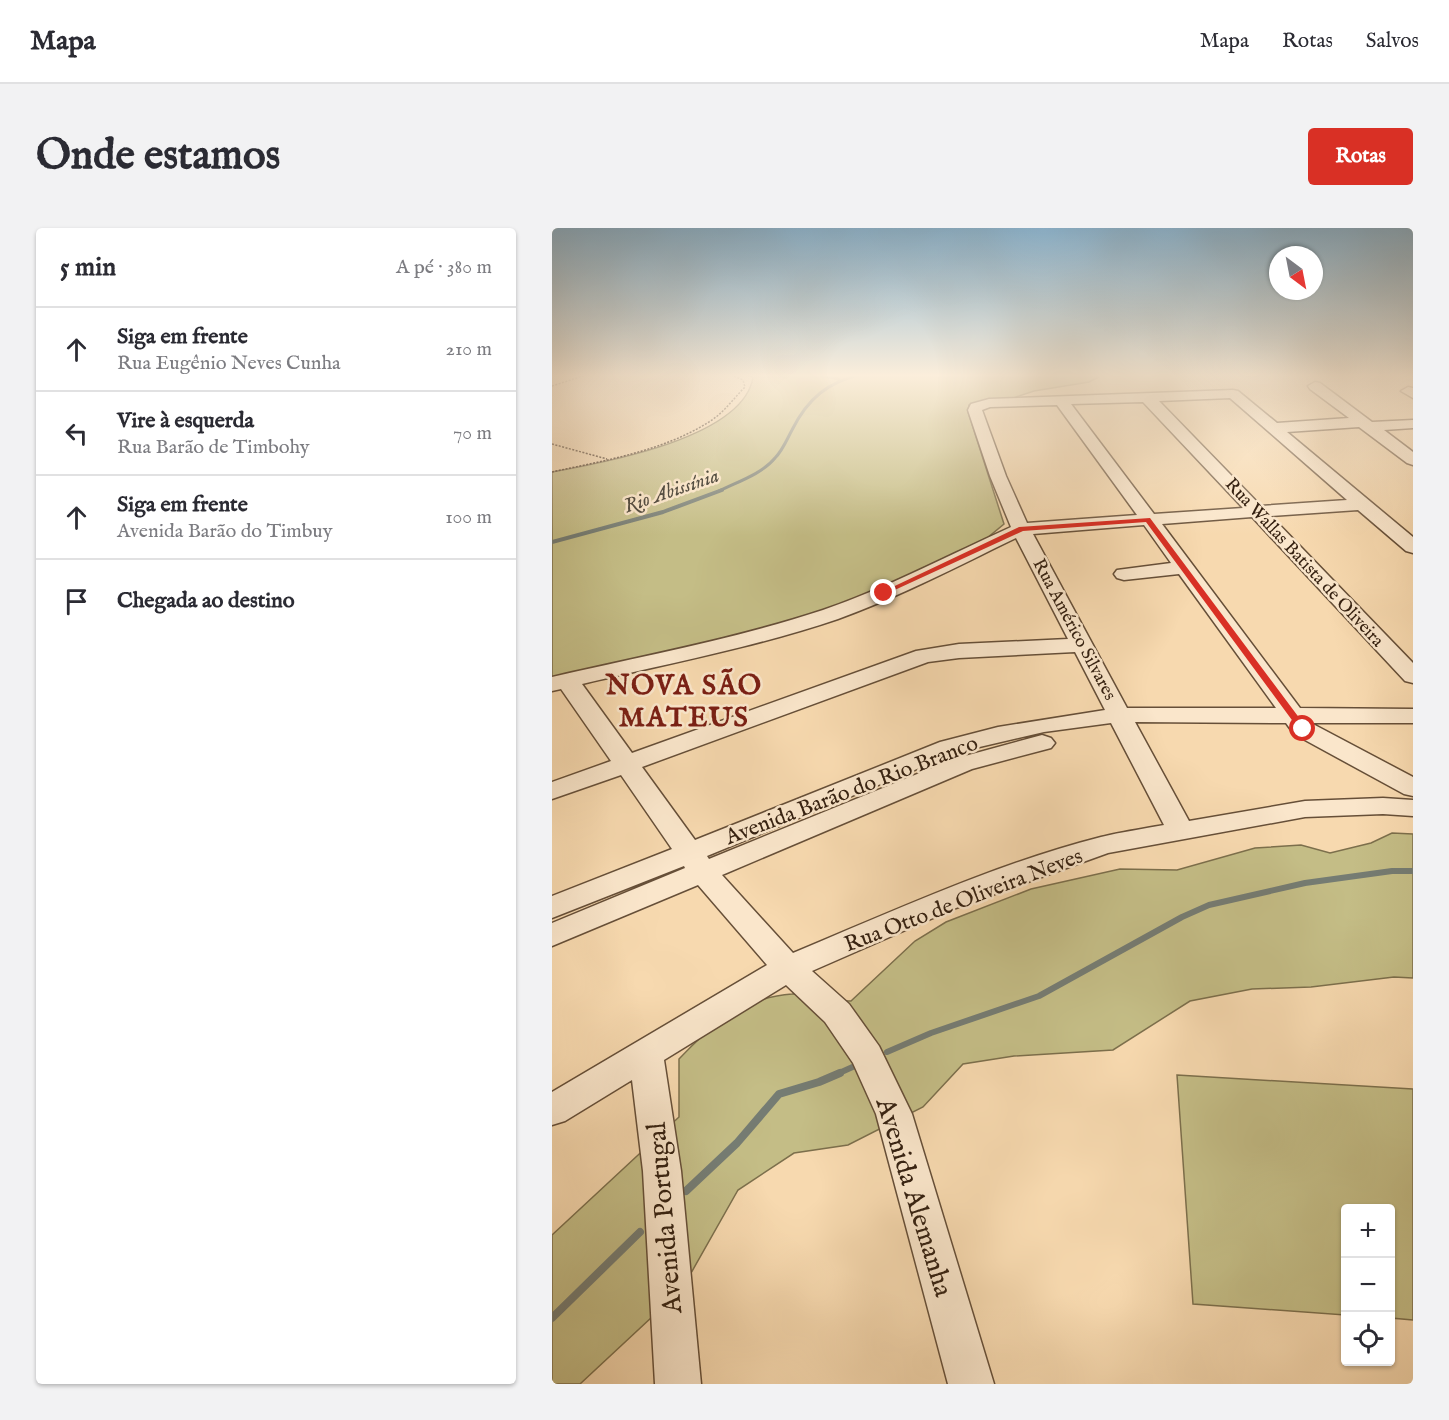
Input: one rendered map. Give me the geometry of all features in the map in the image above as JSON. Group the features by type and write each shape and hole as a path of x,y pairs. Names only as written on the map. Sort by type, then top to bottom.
{"street":[{"name":"Rua Américo Silvares","path":"981,428 998,476 1022,529 1180,830"},
{"path":"1081,428 1298,722 1413,788"},
{"name":"Rua Wallas Batista de Oliveira","path":"1177,428 1413,676"},
{"path":"1275,428 1413,547"},
{"path":"1370,428 1413,460"},
{"path":"560,682 764,634 831,614 884,593 1022,529 1364,504"},
{"path":"1124,574 1184,568"},
{"path":"552,791 924,656 959,651 1084,645"},
{"name":"Avenida Alemanha","path":"560,682 628,764 696,862 788,969 837,1013 867,1056 894,1114 971,1384"},
{"name":"Avenida Barão do Rio Branco","path":"552,935 696,862 956,755 1027,745 1123,723 1298,722 1413,716"},
{"name":"Rua Otto de Oliveira Neves","path":"556,1106 788,969 945,901 1036,867 1104,845 1305,809 1383,806 1413,808"},
{"name":"Avenida Barão do Rio Branco","path":"552,908 696,862"},
{"name":"Avenida Portugal","path":"646,1053 662,1171 678,1384"}],"path":[{"path":"552,472 609,459 663,442 694,428"},
{"path":"552,444 609,459"}],"shaded area":[{"path":"704,428 973,428 1004,524 987,538 892,583 799,621 552,679 552,472 635,454"},
{"path":"1392,833 1413,834 1413,978 1394,977 1311,987 1252,989 1190,1001 1113,1050 1014,1056 963,1064 923,1107 848,1145 794,1153 738,1190 682,1289 580,1384 552,1384 552,1235 679,1117 679,1059 703,1035 729,1015 758,1001 792,994 818,1000 851,1001 915,941 946,922 1031,889 1120,869 1177,870 1255,848 1301,845 1330,853 1371,843"},
{"path":"1177,1075 1413,1089 1413,1320 1395,1318 1395,1204 1341,1204 1341,1315 1193,1304"}],"waterway":[{"name":"Rio Abissínia","path":"719,491 770,464 780,452 793,428"},
{"name":"Rio Abissínia","path":"552,542 663,512 722,490"},
{"path":"887,1052 931,1033 1039,996 1182,917 1209,905 1305,883 1392,871 1413,871"},
{"path":"837,1074 857,1065"},
{"path":"686,1191 737,1143 779,1094 840,1073"},
{"path":"552,1318 640,1232"}],"district":[{"name":"NOVA SÃO MATEUS","path":"684,700"}],"route":[{"path":"884,593 1022,529 1148,519 1303,729"}]}
